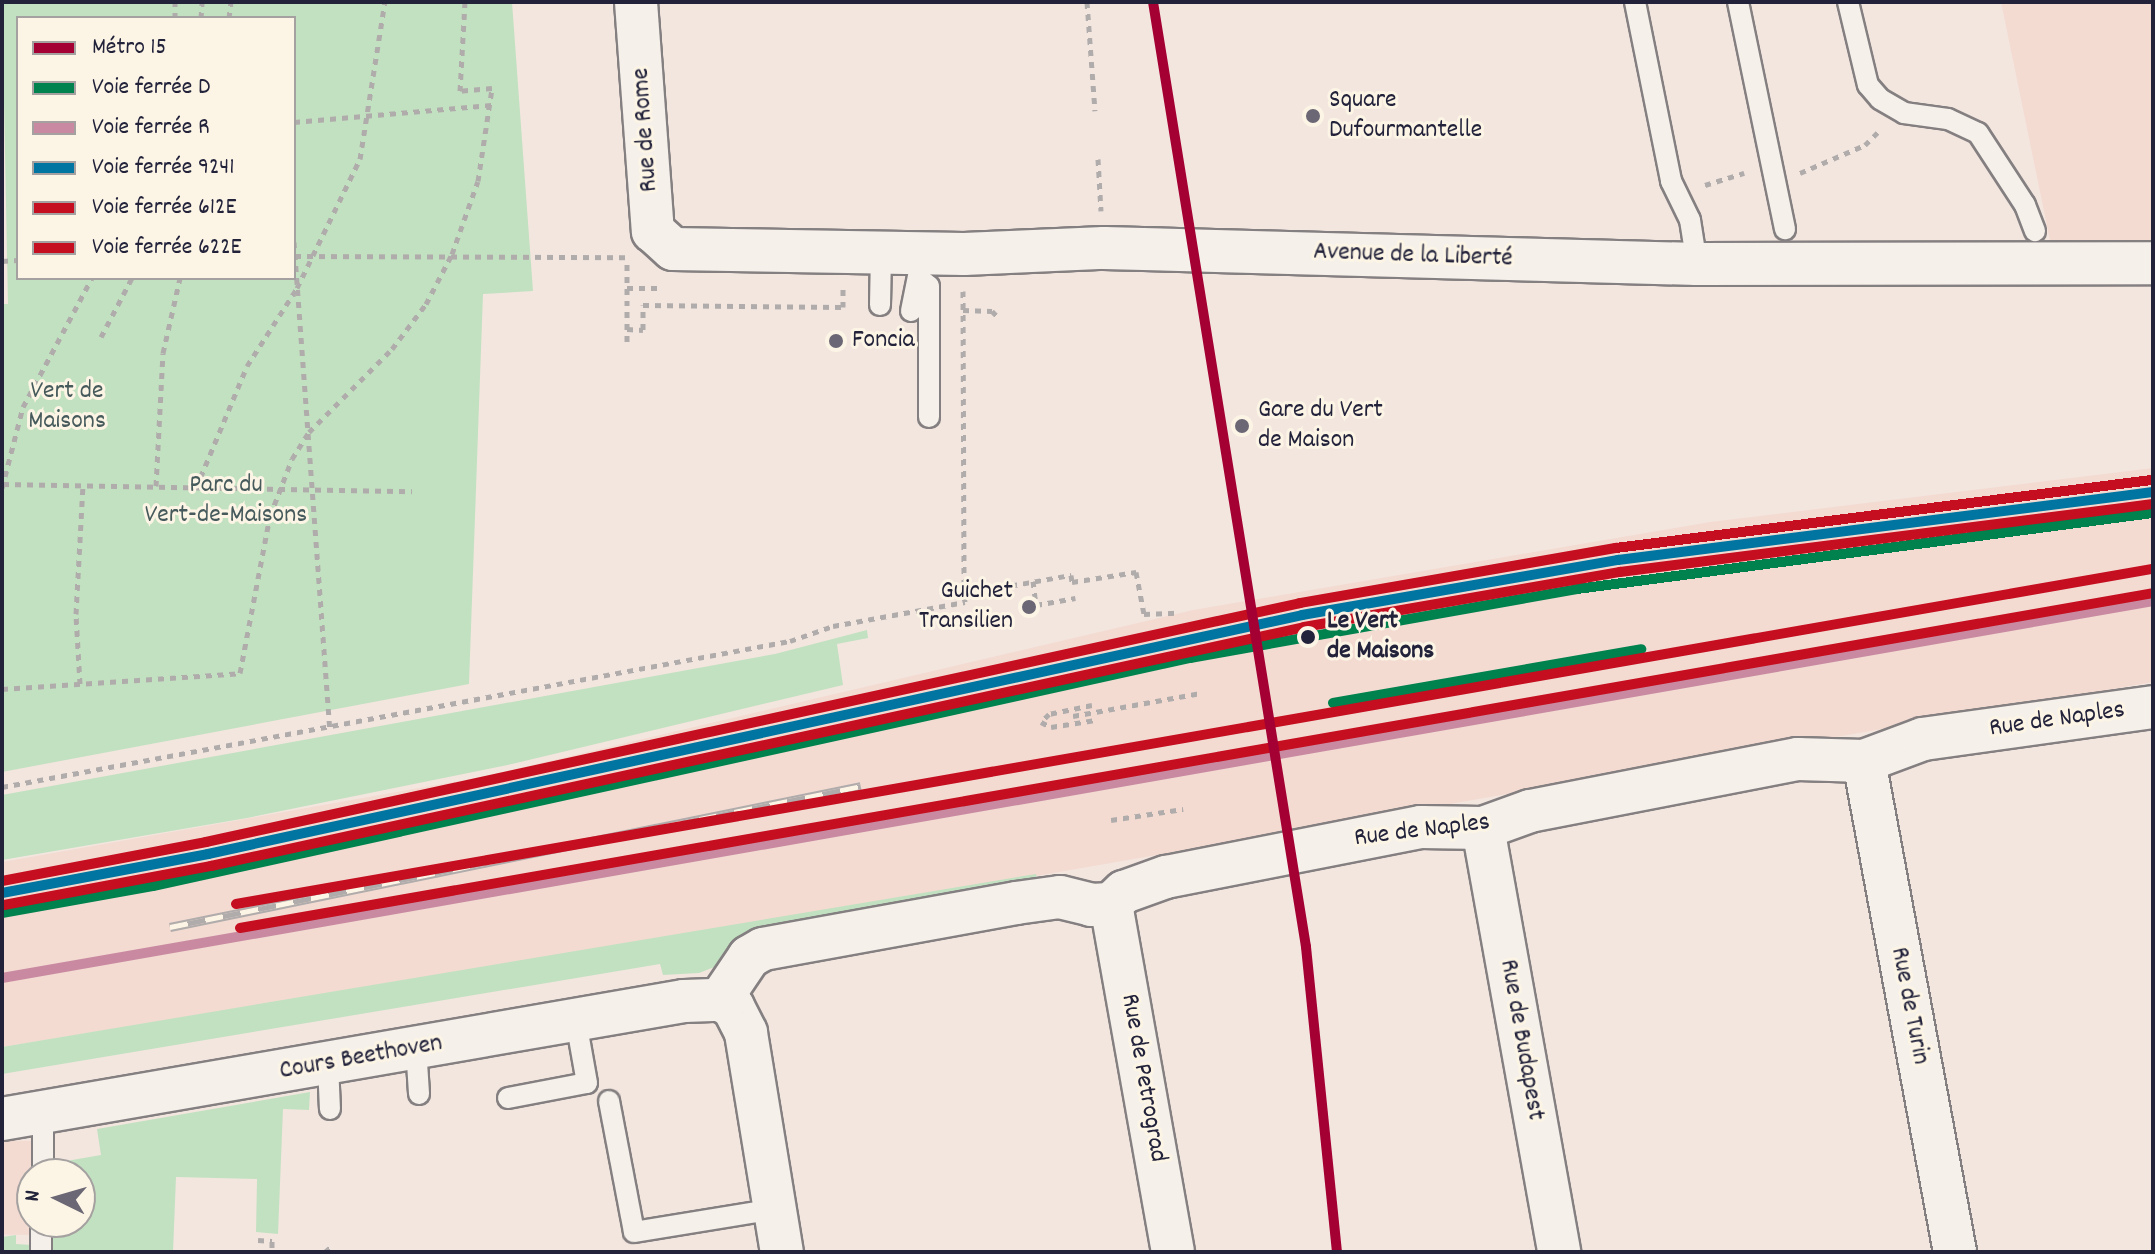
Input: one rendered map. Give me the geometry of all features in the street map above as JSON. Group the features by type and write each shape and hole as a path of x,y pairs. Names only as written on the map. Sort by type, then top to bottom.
{"street":[{"name":"Rue de Rome","path":"636,2 653,231 673,268"},
{"name":"Avenue de la Liberté","path":"673,268 907,262 964,254 1104,248 1697,264 2153,263"},
{"name":"Rue de Naples","path":"1111,904 1124,892 1199,869 1421,827 1483,828 1530,811 1798,759 1864,761 1923,739 2153,707"},
{"name":"Rue de Turin","path":"1864,761 1955,1252"},
{"name":"Rue de Budapest","path":"1483,828 1559,1252"},
{"path":"782,1252 746,1033 733,1007 720,1000 749,957 763,949 1030,901 1060,897 1091,905 1111,904"},
{"name":"Rue de Petrograd","path":"1111,904 1173,1252"},
{"name":"Cours Beethoven","path":"2,1119 416,1047 720,1000"}],"lane":[{"path":"1635,2 1678,196 1693,233 1697,264"},
{"path":"1738,2 1785,229"},
{"path":"1848,2 1868,85 1891,106 1963,123 1978,133 2025,205 2035,231"},
{"path":"880,305 907,262"},
{"path":"907,262 912,289 911,311"},
{"path":"907,262 929,286 929,417"},
{"path":"508,1098 587,1083 576,1021"},
{"path":"416,1047 419,1094"},
{"path":"328,1064 330,1109"},
{"path":"609,1101 634,1232 775,1209"},
{"path":"43,1112 43,1158"}],"path":[{"path":"196,488 247,366 297,288 344,200 369,117 385,2"},
{"path":"2,689 240,673 270,516 280,490 309,432 392,349 426,304 452,254 478,181 492,88 460,91 465,2"},
{"path":"1087,2 1095,111"},
{"path":"296,122 491,105"},
{"path":"1678,196 1721,177 1773,174 1865,145 1880,130 1891,106"},
{"path":"1098,159 1104,248"},
{"path":"296,256 452,254 627,257 673,268"},
{"path":"2,787 330,729 790,641 833,626 965,602 964,254"},
{"path":"627,257 627,342"},
{"path":"627,288 673,268"},
{"path":"296,277 330,729"},
{"path":"91,280 23,407 2,486 412,491"},
{"path":"101,337 131,280"},
{"path":"156,486 163,353 180,280"},
{"path":"627,329 643,330 643,305 843,307 843,289 828,289"},
{"path":"963,310 992,311 998,317"},
{"path":"80,684 76,614 83,486"},
{"path":"964,594 1033,581 1136,572 1144,614 1177,613"},
{"path":"1033,581 1036,605 1075,598"},
{"path":"1073,716 1201,693"},
{"path":"1092,705 1049,714 1041,722 1051,727 1095,720"},
{"path":"1111,820 1183,809"},
{"path":"258,1240 272,1241 272,1252"},
{"path":"325,1252 333,1245 332,1252"}],"shaded area":[{"path":"2001,2 2153,2 2153,274 2052,250"},
{"path":"2153,468 2153,682 742,927 2,1047 2,862 481,777 1193,610 1710,522"},
{"path":"2,1140 34,1141 34,1158 16,1158 16,1235 2,1234"}],"green space":[{"name":"Parc du Vert-de-Maisons","path":"2,2 512,2 533,291 483,294 469,684 2,772 2,304 8,304"},
{"path":"867,630 868,638 837,644 843,685 512,764 247,818 2,860 2,795 775,654"},
{"path":"1036,874 1038,883 736,945 717,966 699,973 663,975 660,964 2,1074 2,1047"},
{"path":"310,1092 309,1110 283,1109 278,1234 256,1232 257,1179 176,1177 173,1252 47,1252 47,1238 96,1238 96,1158 84,1158 101,1155 97,1129"},
{"path":"16,1235 16,1244 32,1245 32,1252 2,1252 2,1237"}],"railway":[{"path":"170,927 861,786"}],"metro line":[{"name":"15","path":"1153,2 1306,947 1337,1252"}],"rail line":[{"name":"622E","path":"2,881 206,842 1300,603 1616,548 2151,480"},
{"name":"9241","path":"2,893 208,854 1302,615 1618,560 2153,492"},
{"name":"612E","path":"4,905 211,866 1304,627 1620,572 2153,504"},
{"name":"D","path":"2,913 153,886 1190,658 1577,589 2153,513"},
{"name":"622E","path":"236,904 2151,569"},
{"name":"612E","path":"240,928 2153,593"},
{"name":"R","path":"2,978 2153,601"},
{"name":"D","path":"1333,703 1641,649"}],"place":[{"name":"Square Dufourmantelle","path":"1313,116"},
{"name":"Foncia","path":"836,341"},
{"name":"Gare du Vert de Maison","path":"1242,426"},
{"name":"Guichet Transilien","path":"1029,607"},
{"name":"Le Vert de Maisons","path":"1308,637"}],"park label":[{"name":"Vert de Maisons","path":"67,407"}]}
